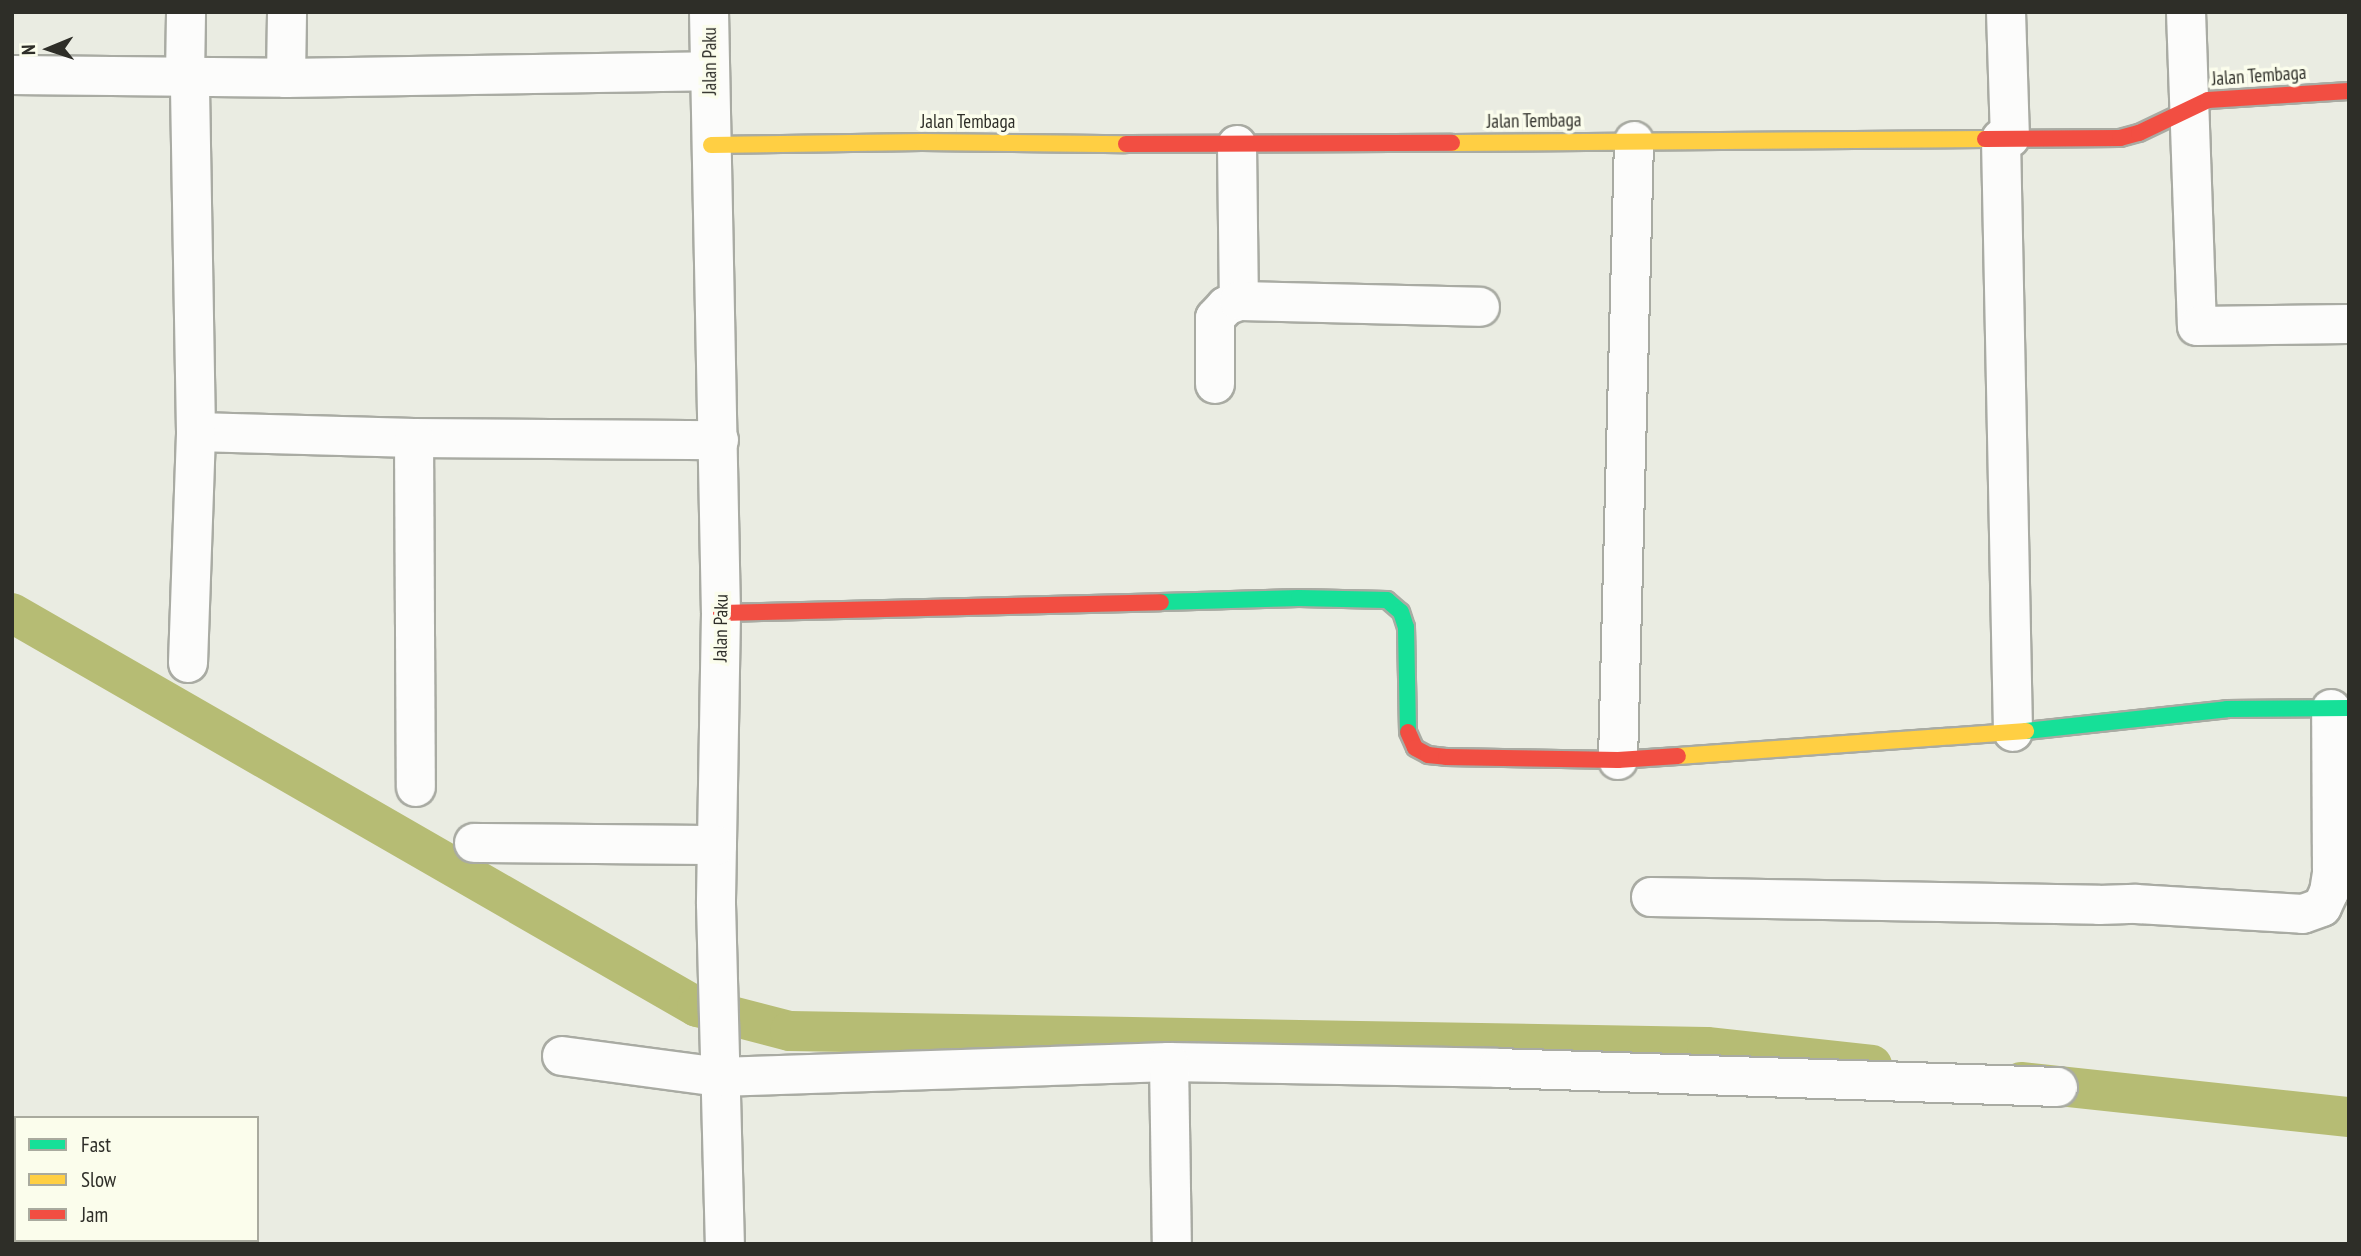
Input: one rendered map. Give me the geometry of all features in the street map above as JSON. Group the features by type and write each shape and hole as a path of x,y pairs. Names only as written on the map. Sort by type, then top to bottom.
{"street":[{"path":"186,12 196,432 188,663"},
{"path":"286,78 287,12"},
{"name":"Jalan Paku","path":"709,12 721,613 716,904 725,1244"},
{"path":"2006,12 2013,732"},
{"path":"2186,12 2197,326 2349,324"},
{"path":"12,75 286,78 709,72"},
{"name":"Jalan Tembaga","path":"711,145 922,142 1237,145 2120,138 2140,133 2208,100 2349,91"},
{"path":"1618,761 1634,141"},
{"path":"1237,145 1239,301"},
{"path":"1216,384 1215,318 1226,306 1239,301 1480,307"},
{"path":"196,432 414,438 719,440"},
{"path":"414,438 416,787"},
{"path":"721,613 1299,598 1387,600 1401,612 1406,627 1408,733 1415,748 1428,755 1446,757 1618,761 2013,732 2227,709 2340,709 2332,874 2322,907 2303,914 2136,904 1651,897"},
{"path":"474,844 717,845"},
{"path":"562,1056 719,1064 1169,1062 1511,1069 2058,1087"},
{"path":"1169,1062 1172,1244"}],"waterway":[{"path":"12,613 697,1007 790,1031 1707,1047 1872,1065"},
{"path":"2021,1082 2349,1117"}],"traffic: fast":[{"path":"1161,602 1299,598 1387,600 1401,612 1406,627 1408,732"},
{"path":"2026,731 2227,709 2349,708"}],"traffic: slow":[{"path":"1452,143 1985,139"},
{"path":"711,145 922,142 1126,144"},
{"path":"1678,756 2026,731"}],"traffic: jam":[{"path":"1985,139 2120,138 2139,133 2208,100 2349,91"},
{"path":"1126,144 1452,143"},
{"path":"721,613 1161,602"},
{"path":"1408,732 1415,748 1428,755 1446,757 1618,760 1678,756"}]}
